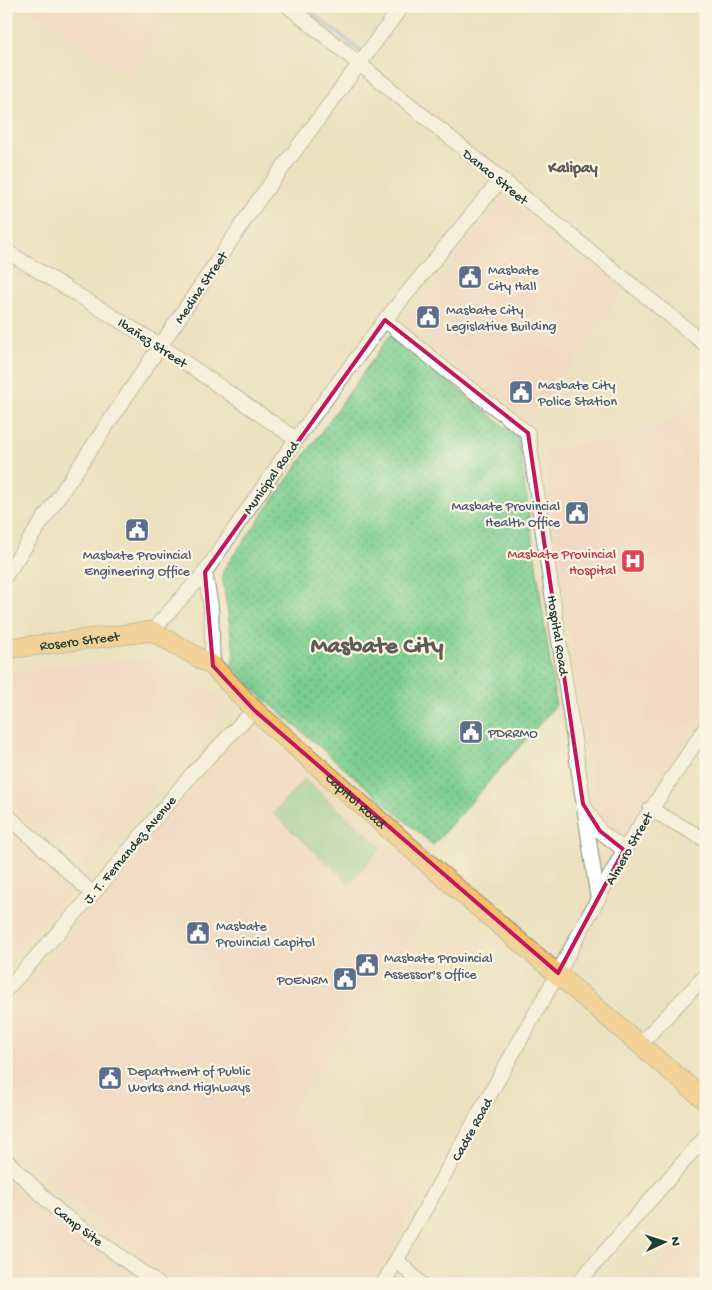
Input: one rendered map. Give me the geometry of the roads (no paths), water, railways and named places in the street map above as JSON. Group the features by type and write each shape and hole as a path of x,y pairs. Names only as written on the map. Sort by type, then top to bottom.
{"main road":[{"name":"Rosero Street","path":"6,649 152,631"},
{"name":"Capitol Road","path":"152,631 213,666 254,710 440,874 706,1101"}],"street":[{"name":"Danao Street","path":"288,6 359,66 706,345"},
{"name":"Medina Street","path":"6,575 257,202 402,6"},
{"name":"Municipal Road","path":"152,631 205,572 296,440 385,320 501,179"},
{"name":"Ibañez Street","path":"6,251 161,346 296,440"},
{"name":"Hospital Road","path":"385,320 452,375 528,433 598,900"},
{"path":"205,572 211,607 213,666"},
{"name":"J. T. Fernandez Avenue","path":"6,990 93,894 192,774 254,710"},
{"name":"Almero Street","path":"558,974 624,850 706,727"},
{"path":"583,804 600,831 624,850"},
{"path":"650,809 706,840"},
{"path":"6,814 93,894"},
{"name":"Cadre Road","path":"383,1284 558,974"},
{"path":"640,1044 706,975"},
{"path":"576,1284 706,1136"},
{"name":"Camp Site","path":"6,1160 58,1211 158,1284"},
{"path":"397,1260 421,1284"}],"waterway":[{"path":"303,6 362,52"}],"place":[{"name":"Masbate City Hall","path":"470,277"},
{"name":"Masbate City Legislative Building","path":"428,317"},
{"name":"Masbate City Police Station","path":"521,392"},
{"name":"Masbate Provincial Health Office","path":"577,513"},
{"name":"Masbate Provincial Engineering Office","path":"137,530"},
{"name":"Masbate Provincial Hospital","path":"633,561"},
{"name":"PDRRMO","path":"471,732"},
{"name":"Masbate Provincial Capitol","path":"198,933"},
{"name":"Masbate Provincial Assessor's Office","path":"367,965"},
{"name":"POENRM","path":"345,979"},
{"name":"Department of Public Works and Highways","path":"110,1078"}],"district":[{"name":"Kalipay","path":"573,166"},
{"name":"Masbate City","path":"377,644"}]}
